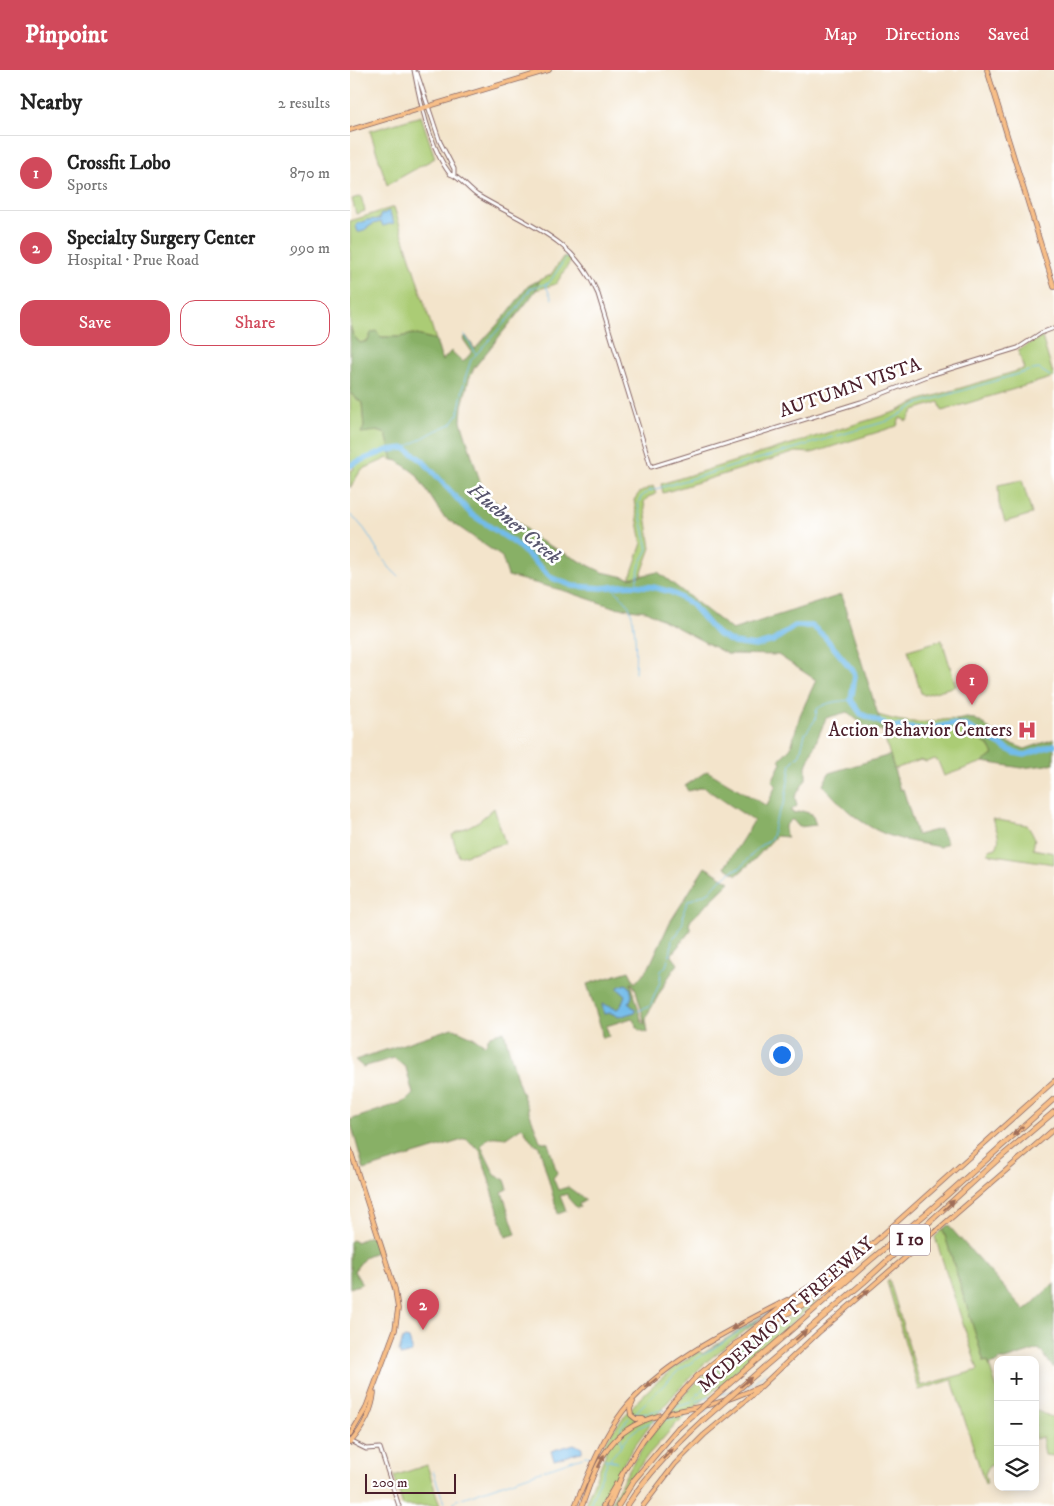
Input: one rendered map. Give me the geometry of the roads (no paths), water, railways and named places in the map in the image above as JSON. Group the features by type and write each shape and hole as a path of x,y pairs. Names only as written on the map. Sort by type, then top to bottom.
{"highway":[{"name":"MCDERMOTT FREEWAY","path":"618,1506 634,1480 678,1428 929,1211 1054,1099"},
{"name":"MCDERMOTT FREEWAY","path":"627,1506 664,1457 702,1421 864,1282 995,1162 1054,1112"},
{"path":"734,1344 814,1298 867,1263"},
{"path":"609,1506 622,1475"}],"main road":[{"path":"350,130 549,70"},
{"path":"987,70 1054,286"},
{"path":"575,1506 600,1447 624,1410 655,1380 687,1356 847,1264 869,1247 1054,1081"},
{"path":"643,1506 675,1464 691,1448 818,1333 1054,1128"},
{"path":"350,1149 398,1302 397,1323 374,1388 362,1418 350,1435"},
{"path":"603,1506 643,1440 673,1402 697,1376 796,1295"},
{"path":"635,1398 630,1410 631,1415 636,1419 644,1419 714,1404 743,1395 762,1385"},
{"path":"350,1442 361,1430 372,1408 374,1388"},
{"path":"582,1506 600,1461 607,1450 617,1437 644,1419"}],"street":[{"path":"415,70 440,142 454,169 454,175 450,174 437,153 418,93 415,70"},
{"name":"AUTUMN VISTA","path":"454,175 464,186 478,196 557,240 584,267 598,294 651,467 861,402 930,375 1018,348 1041,333 1054,328"},
{"path":"350,1442 366,1449 380,1448 399,1506"}],"water":[{"path":"389,211 394,223 383,226 381,222 373,224 358,232 357,224 367,220 380,219 380,215"},
{"path":"626,984 630,987 632,996 629,1004 635,1009 635,1012 619,1017 611,1013 604,1014 602,1004 617,1009 621,1006 625,995 618,987"},
{"path":"405,1338 409,1339 412,1349 410,1353 401,1356 399,1352"},
{"path":"574,1444 582,1448 582,1452 554,1460 551,1451"}],"waterway":[{"path":"405,448 451,424 458,414 465,378 471,360 516,310 531,288 549,283 567,256"},
{"path":"545,284 552,299"},
{"path":"465,335 476,354"},
{"path":"636,585 640,564 648,549 638,504 641,497 649,491 891,420 917,404 1028,371 1039,369 1050,376"},
{"name":"Huebner Creek","path":"350,466 388,450 405,448 423,461 471,514 516,544 552,578 573,586 602,588 630,585 653,587 671,592 691,604 716,633 734,643 755,646 773,641 795,626 812,626 824,636 854,672 851,700 861,714 889,726 921,729"},
{"path":"350,515 358,521 384,561 398,576"},
{"path":"612,587 626,601 630,608 635,636 635,673"},
{"path":"638,1011 650,1006 660,982 661,971 666,966 672,939 678,933 683,922 684,910 688,901 709,892 719,881 740,868 761,845 772,837 775,821 785,801 791,763 800,754 805,734 815,720 817,709 829,703 851,700"},
{"name":"Huebner Creek","path":"927,729 951,724 966,726 1015,753 1025,755 1054,745"},
{"path":"635,1413 678,1371 768,1313"},
{"path":"693,1400 733,1356 769,1329"},
{"path":"742,1388 749,1386 766,1372"},
{"path":"720,1394 733,1391"},
{"path":"670,1409 711,1397"},
{"path":"633,1414 666,1410"},
{"path":"699,1412 708,1410"},
{"path":"660,1421 691,1414"},
{"path":"621,1430 621,1427 629,1418"},
{"path":"609,1460 634,1431 639,1427 656,1421"},
{"path":"621,1437 621,1444"},
{"path":"453,1506 456,1500 585,1456 592,1457"},
{"path":"605,1459 617,1462"},
{"path":"589,1506 607,1463 605,1459"},
{"path":"433,1471 445,1506"}],"place":[{"name":"Crossfit Lobo","path":"972,705"},
{"name":"Action Behavior Centers","path":"1027,730"},
{"name":"Specialty Surgery Center","path":"423,1330"}]}
